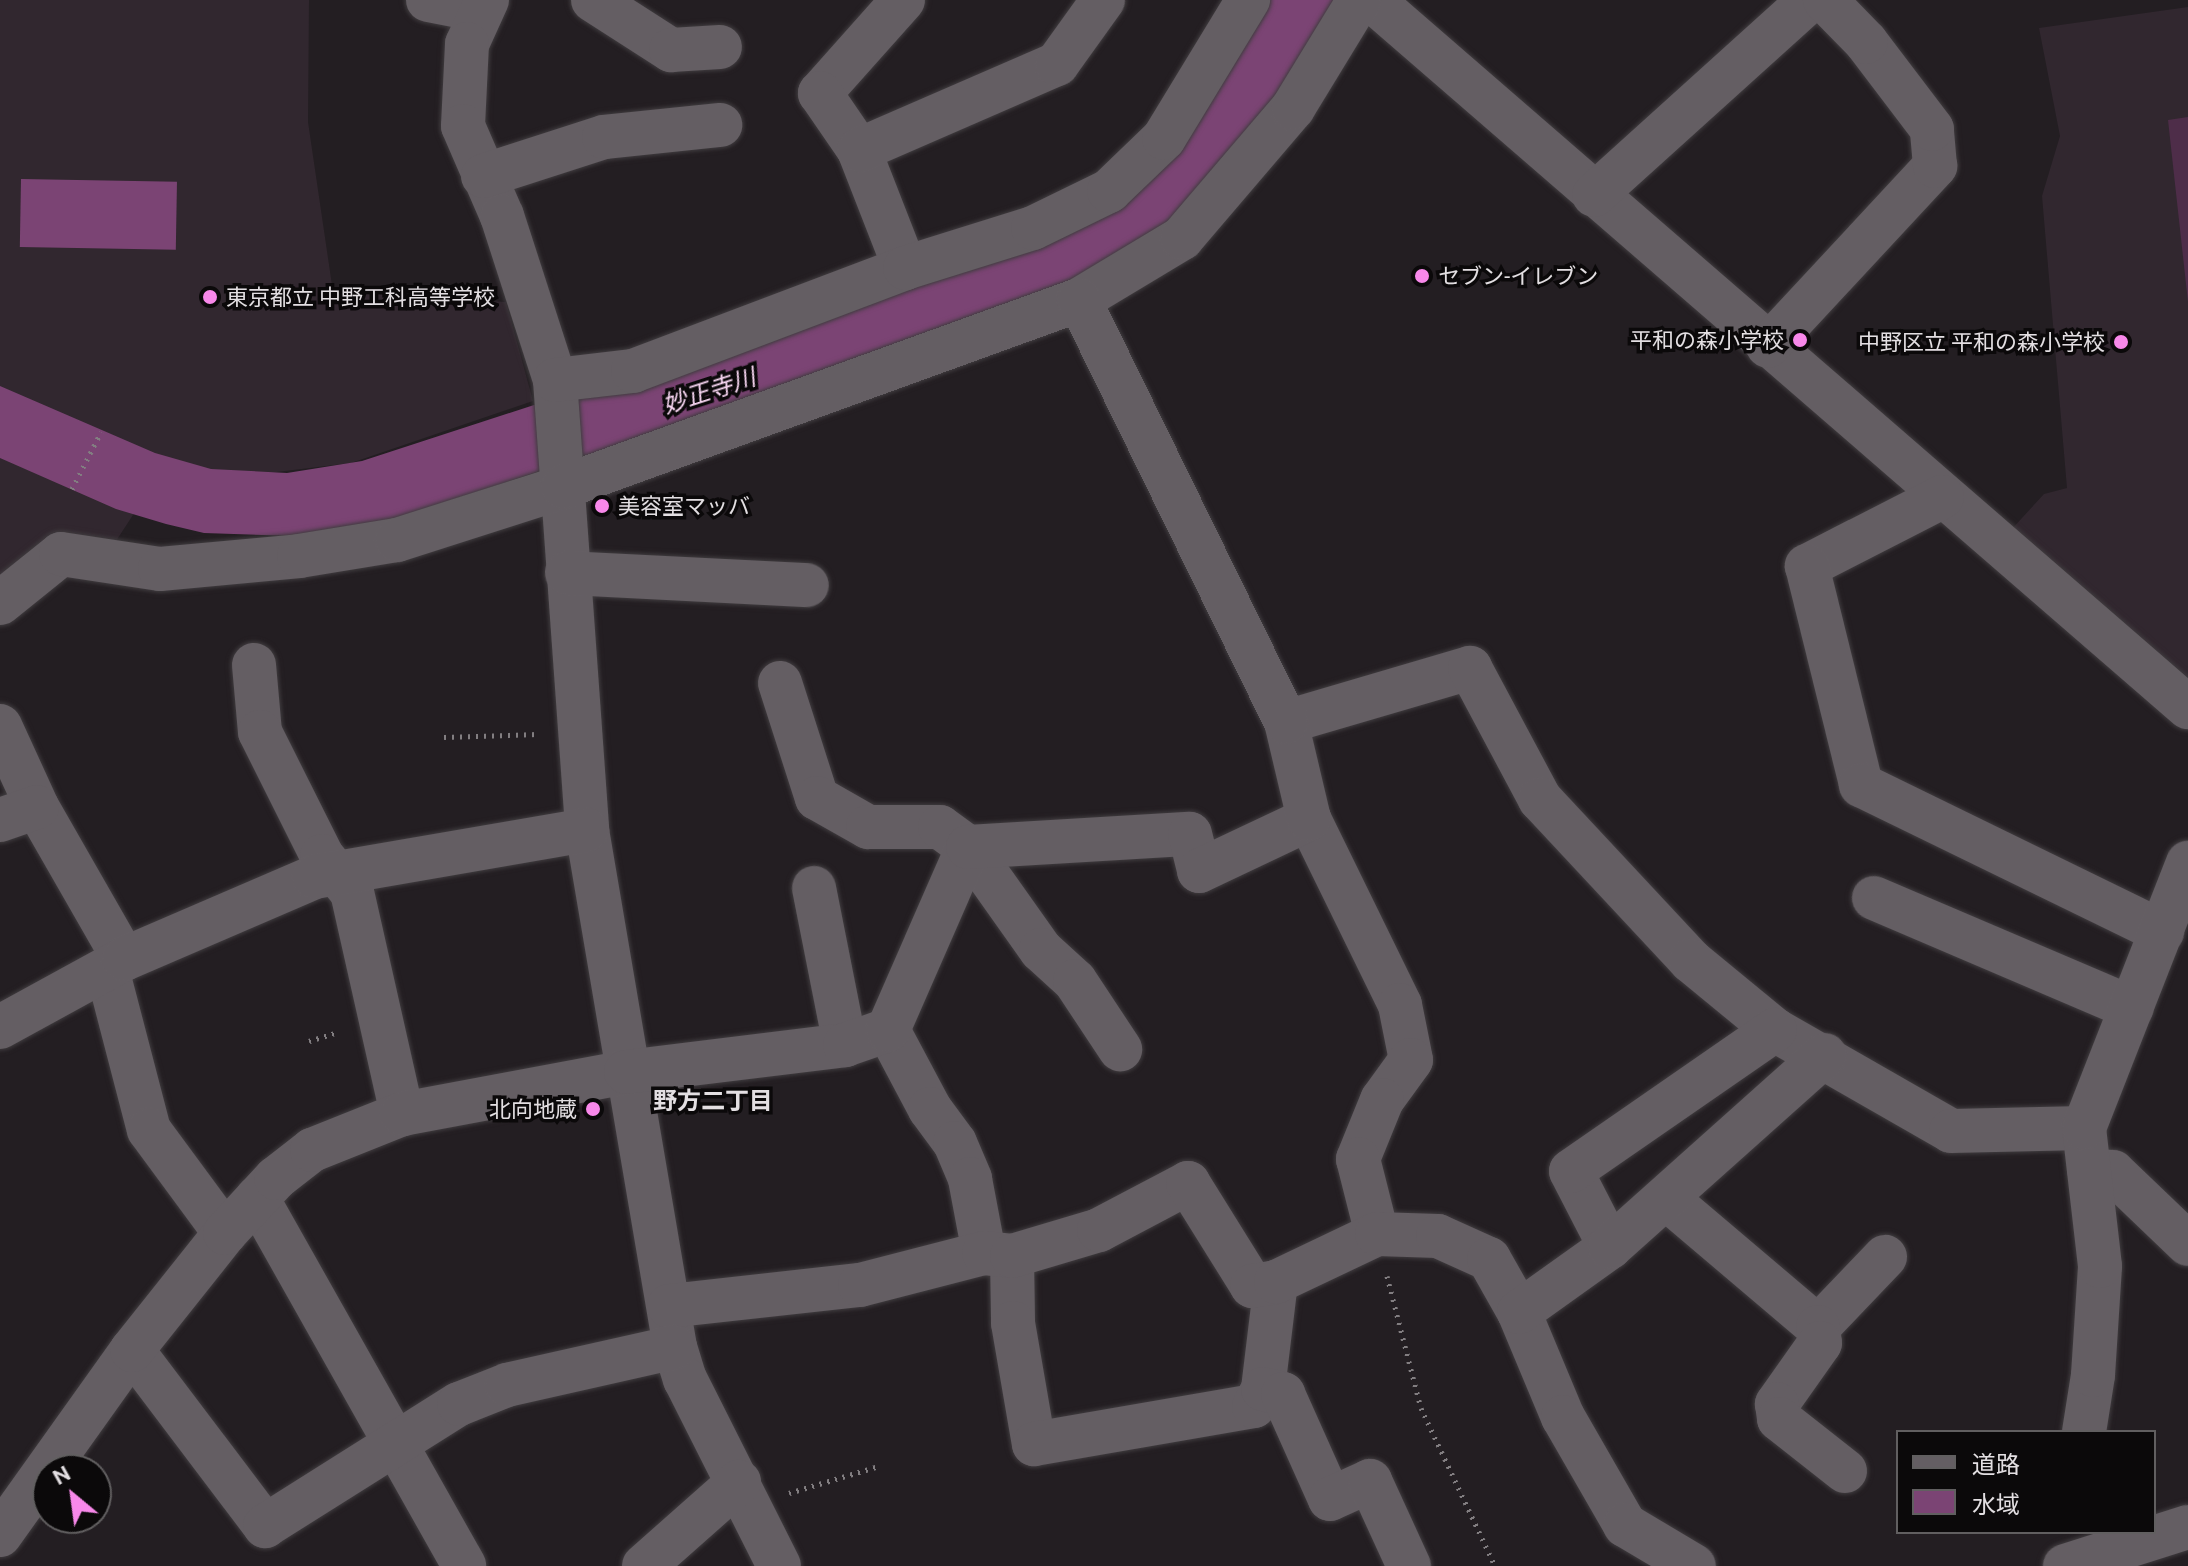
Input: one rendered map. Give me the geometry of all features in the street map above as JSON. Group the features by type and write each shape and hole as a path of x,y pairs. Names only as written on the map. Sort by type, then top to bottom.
{"street":[{"path":"428,0 484,5 467,44 461,88 463,126 502,216 555,391 587,830 626,1072 672,1326 685,1379 779,1566"},
{"path":"593,0 671,50 720,47"},
{"path":"903,0 820,93 859,150 905,268"},
{"path":"859,150 1057,64 1103,0"},
{"path":"555,391 633,371 905,268 1033,228 1109,191 1164,138 1248,0"},
{"path":"0,603 61,554 160,569 299,556 397,540 561,477 1079,300 1182,238 1293,108 1359,0"},
{"path":"1372,0 2188,707"},
{"path":"1594,195 1810,0"},
{"path":"1768,346 1935,166 1932,129 1866,42 1825,0"},
{"path":"483,176 604,137 720,125"},
{"path":"1079,300 1286,722 1309,819 1400,1005 1411,1060 1382,1100 1358,1159 1377,1234"},
{"path":"1942,497 1807,566 1861,785 2169,949"},
{"path":"567,573 807,585"},
{"path":"254,665 260,732 322,856 339,871 352,892 402,1114"},
{"path":"1286,722 1470,668 1540,799 1691,961 1775,1030 1825,1055 1951,1131 2087,1149 2188,1244"},
{"path":"780,683 817,798 868,827 940,827 968,847 1041,950 1075,981 1120,1049"},
{"path":"0,726 18,814 116,964 149,1130 225,1233"},
{"path":"968,847 1190,834 1199,871 1309,819"},
{"path":"0,1027 116,964 314,877 587,830"},
{"path":"0,1535 132,1350 225,1233 257,1198 312,1150 402,1114 626,1072 845,1045 888,1030 968,847"},
{"path":"2084,1430 2093,1375 2100,1266 2087,1149 2132,1008 2169,949 2188,863"},
{"path":"814,888 845,1045"},
{"path":"1874,898 2132,1008"},
{"path":"888,1030 930,1109 955,1143 998,1254 1034,1444 1254,1406 1263,1389 1276,1282"},
{"path":"1610,1247 1571,1171 1775,1030"},
{"path":"1519,1312 1610,1247 1825,1055"},
{"path":"132,1350 219,1472 265,1526 459,1404 507,1385 672,1326 1099,1230 1188,1183 1252,1286 1276,1282 1377,1234 1438,1236 1489,1259 1519,1312 1563,1417 1624,1546 1694,1566"},
{"path":"257,1198 393,1445 464,1566"},
{"path":"1666,1198 1818,1327 1820,1343 1777,1404 1779,1419 1845,1471"},
{"path":"1818,1327 1885,1257"},
{"path":"1263,1389 1283,1394 1330,1499 1370,1481 1409,1566"},
{"path":"644,1566 745,1494"},
{"path":"2067,1534 2063,1566 2188,1527"}],"path":[{"path":"72,489 101,432"},
{"path":"444,737 579,733"},
{"path":"1377,1234 1421,1408 1495,1566"},
{"path":"745,1494 879,1466"}],"shaded area":[{"name":"東京都立 中野工科高等学校","path":"0,0 309,0 308,122 333,292 506,302 533,401 351,463 243,476 165,466 116,541 0,585"},
{"name":"中野区立 平和の森小学校","path":"2188,7 2188,683 2011,530 2044,494 2067,488 2042,196 2060,136 2039,28"},
{"path":"2188,117 2188,302 2168,120"}],"water":[{"name":"妙正寺川","path":"1268,0 1341,0 1211,194 1068,299 381,523 295,536 204,533 166,524 116,509 0,458 0,386 155,453 211,469 287,473 362,461 1037,241"},
{"path":"21,179 177,182 176,250 20,247"}],"place":[{"name":"セブン-イレブン","path":"1422,276"},
{"name":"東京都立 中野工科高等学校","path":"210,297"},
{"name":"平和の森小学校","path":"1800,340"},
{"name":"中野区立 平和の森小学校","path":"2121,342"},
{"name":"美容室マッバ","path":"602,506"},
{"name":"北向地蔵","path":"593,1109"}],"district":[{"name":"野方二丁目","path":"713,1101"}]}
